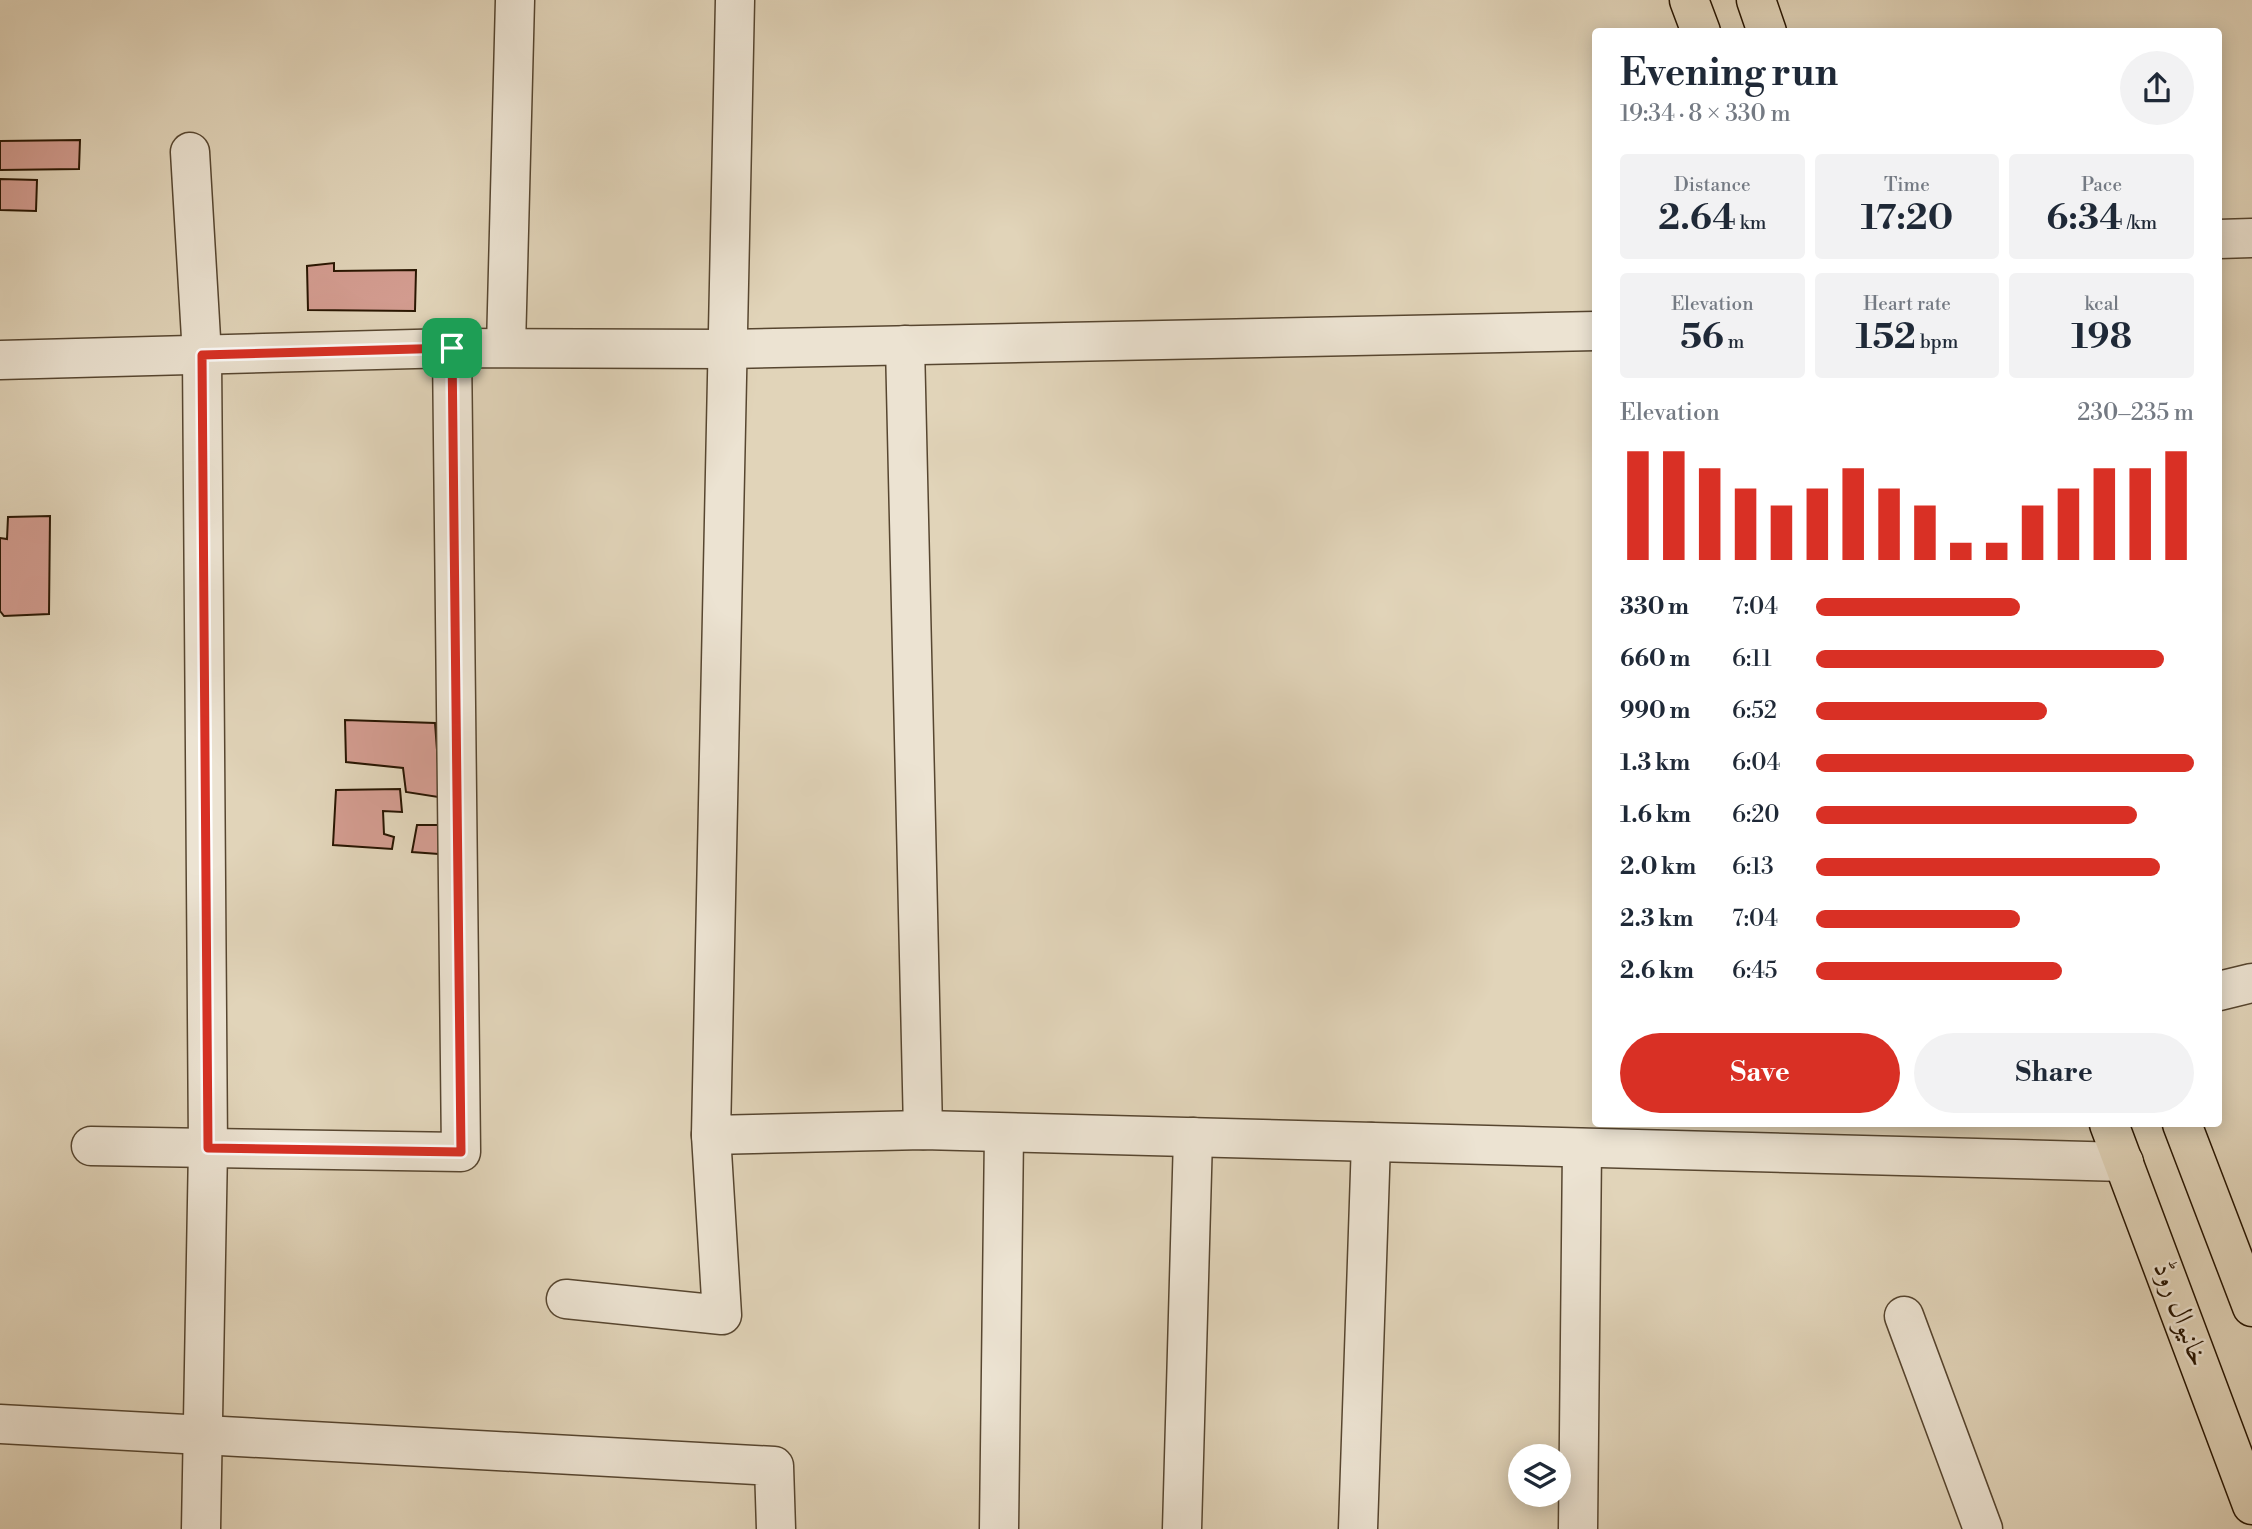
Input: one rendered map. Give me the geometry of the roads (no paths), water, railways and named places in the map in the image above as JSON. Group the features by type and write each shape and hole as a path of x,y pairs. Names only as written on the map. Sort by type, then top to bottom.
{"main road":[{"path":"1689,0 1700,28"},
{"path":"1756,0 1766,28"},
{"name":"خانیوال روڈ","path":"2110,1127 2252,1505"},
{"path":"2183,1127 2252,1307"}],"street":[{"path":"506,347 515,0"},
{"path":"566,1299 722,1314 711,1135 735,0"},
{"path":"190,152 202,355 208,1148 201,1529"},
{"path":"2222,239 2252,238"},
{"path":"0,359 506,347 728,349 1592,331"},
{"path":"905,345 923,1130"},
{"path":"91,1146 461,1152 452,348"},
{"path":"2222,990 2252,983"},
{"path":"711,1135 923,1130 2124,1162"},
{"path":"999,1529 1004,1133"},
{"path":"1182,1529 1193,1137"},
{"path":"1358,1529 1371,1142"},
{"path":"1578,1529 1582,1148"},
{"path":"1905,1316 1983,1529"},
{"path":"0,1424 774,1466 776,1529"}]}
